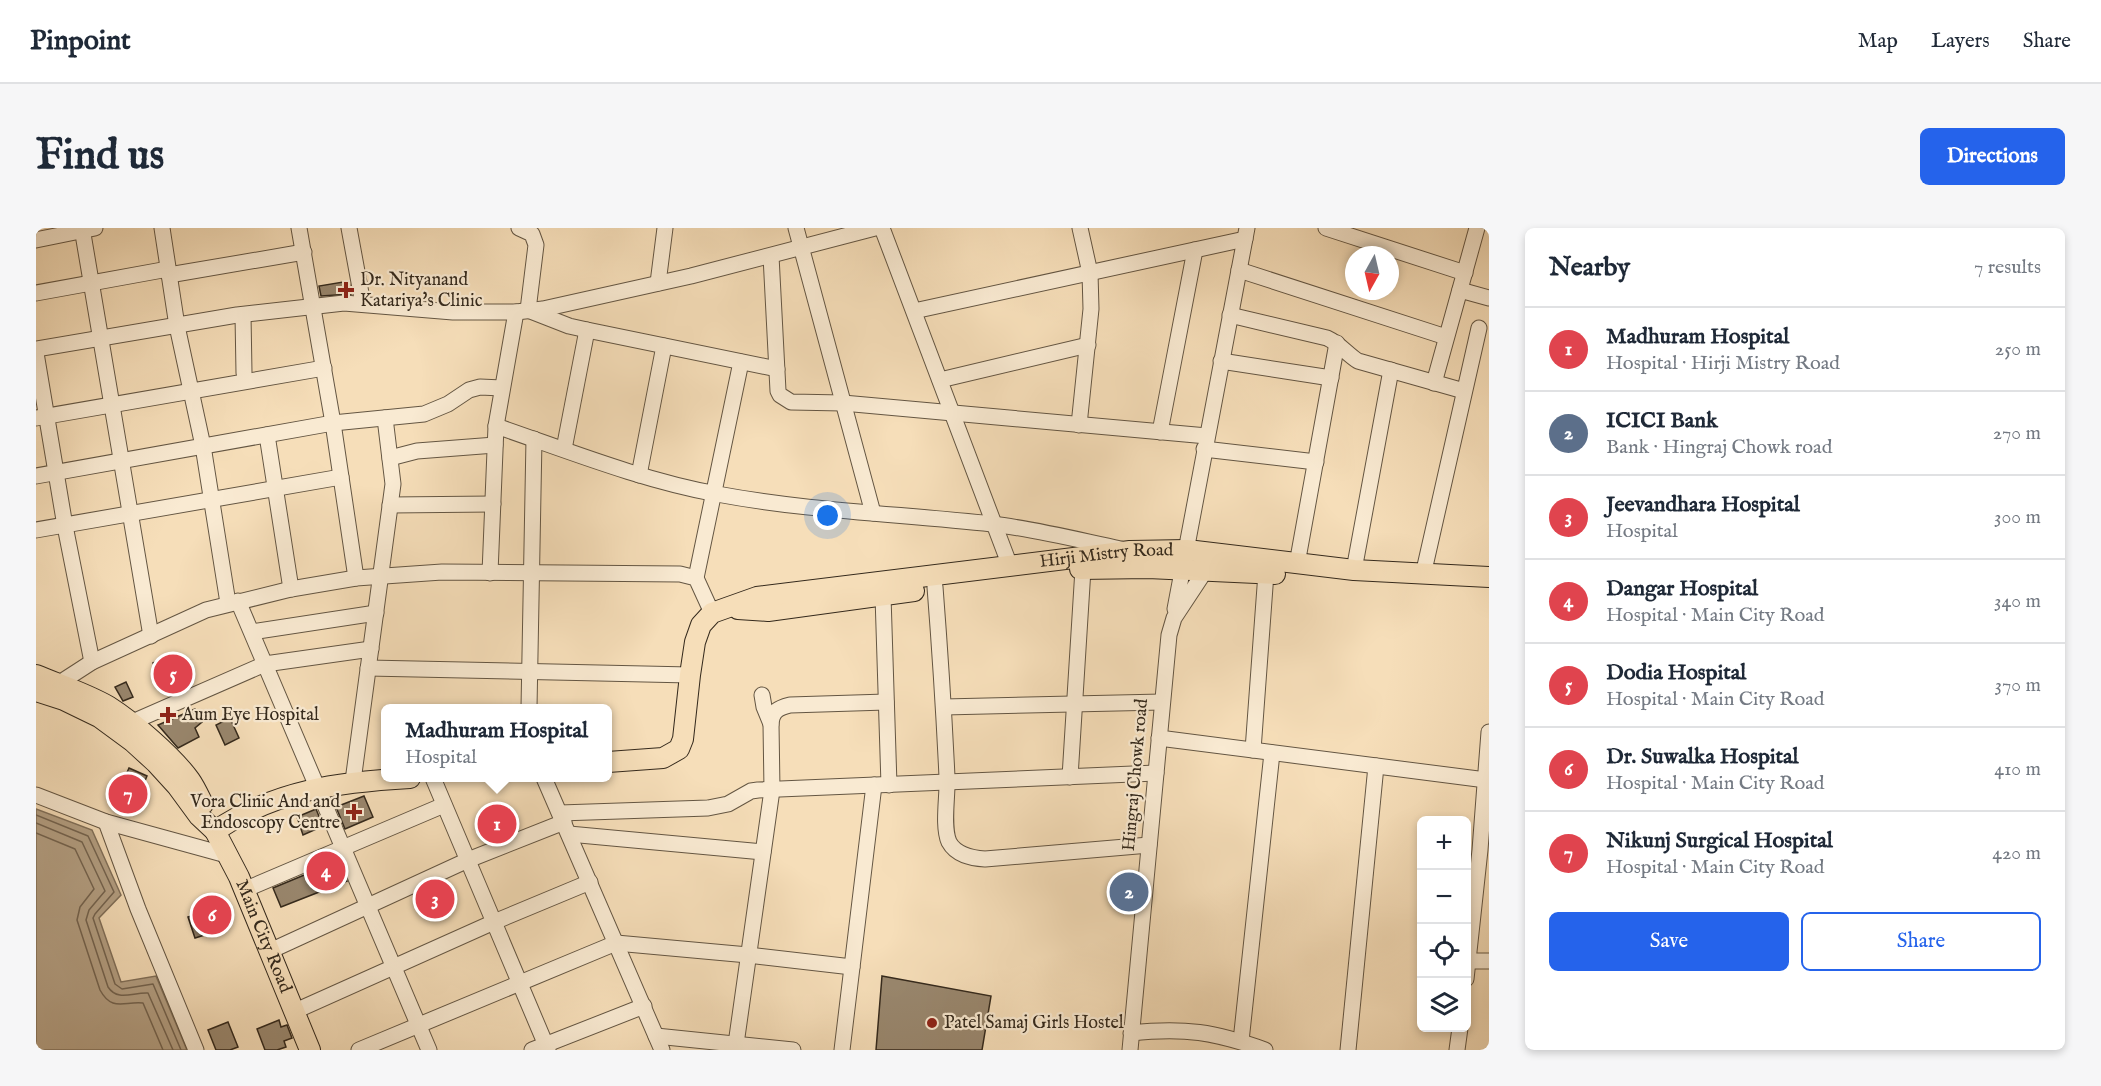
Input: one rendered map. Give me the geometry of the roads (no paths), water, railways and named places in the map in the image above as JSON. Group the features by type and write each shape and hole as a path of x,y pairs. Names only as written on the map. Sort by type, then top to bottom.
{"main road":[{"name":"Hirji Mistry Road","path":"721,610 757,597 1130,551 1187,550 1354,570 1489,577"},
{"name":"Hirji Mistry Road","path":"721,610 768,611 1023,575 1083,569 1148,568 1266,573 1489,588"},
{"path":"612,762 663,758 679,749 683,739 695,642 701,625 721,610"},
{"name":"Main City Road","path":"36,675 48,690 99,717 133,742 156,763 200,816 213,828"},
{"name":"Main City Road","path":"48,690 80,692 108,706 162,750 190,780 206,808 213,828 230,856 310,1050"},
{"path":"213,828 288,795 353,781 381,779"}],"street":[{"path":"162,228 177,326 233,602 252,632 429,1050"},
{"path":"299,228 314,306 356,578"},
{"path":"349,228 363,304"},
{"path":"490,573 496,426 502,388 536,245 532,234 519,228"},
{"path":"657,283 665,228"},
{"path":"796,228 873,513"},
{"path":"92,662 56,473 41,417 36,351 243,315 314,306 363,304 453,312 522,311 657,283 875,228"},
{"path":"882,228 1010,566"},
{"path":"1079,425 1091,309 1090,273 1080,228"},
{"path":"1326,228 1465,273"},
{"path":"1434,382 1477,228"},
{"path":"36,240 86,229 99,339 151,636"},
{"path":"914,311 1196,250 1246,233 1174,618"},
{"path":"1160,432 1196,250"},
{"path":"36,293 304,252"},
{"path":"771,256 778,391 786,400 843,403 1160,432 1205,443 1316,462"},
{"path":"1239,270 1446,337"},
{"path":"1460,290 1489,298"},
{"path":"522,311 587,330 777,369"},
{"path":"243,315 244,373"},
{"path":"1230,315 1311,333 1337,343 1358,361 1464,391"},
{"path":"1423,575 1479,328"},
{"path":"564,449 587,330"},
{"path":"1297,564 1337,343"},
{"path":"940,380 1088,345"},
{"path":"639,475 664,346"},
{"path":"1221,361 1331,378"},
{"path":"696,578 741,362"},
{"path":"41,417 324,368"},
{"path":"1354,570 1391,370"},
{"path":"36,476 333,423 424,414 437,410 469,390 480,387 502,388"},
{"path":"353,781 393,484 385,418"},
{"path":"496,426 639,475 715,494 804,507 994,525 1062,536 1130,551"},
{"path":"267,435 291,589"},
{"path":"529,704 534,439"},
{"path":"390,458 417,451 495,445"},
{"path":"36,530 341,477"},
{"path":"390,505 493,504"},
{"name":"Hingraj Chowk road","path":"1130,1050 1168,635 1174,618 1204,571 1219,554"},
{"path":"1070,777 1083,569"},
{"path":"48,690 92,662 206,610 291,589 356,578 442,572 680,574 696,578 721,610"},
{"path":"1253,750 1266,573"},
{"path":"935,587 944,706 946,831 957,851 971,858 985,859 1149,845"},
{"path":"842,1050 852,967 882,785 886,702 883,596"},
{"path":"252,632 376,613"},
{"path":"130,723 266,664 371,649"},
{"path":"368,668 690,675"},
{"path":"762,695 771,723"},
{"path":"736,1044 772,790 771,723 773,713 779,707 790,705 886,702"},
{"path":"944,706 1162,702"},
{"path":"1471,947 1485,850 1489,732"},
{"path":"1159,738 1486,780"},
{"path":"1241,1041 1272,753"},
{"path":"1348,1050 1376,766"},
{"path":"270,951 468,860 564,823 708,808 728,804 751,791 1156,773"},
{"path":"435,782 520,983 542,1048 644,1006"},
{"path":"546,782 659,1043 736,1044 793,1050"},
{"path":"36,795 106,822 230,856"},
{"path":"244,890 444,805"},
{"path":"106,822 138,909 196,1050"},
{"path":"564,823 763,852"},
{"path":"192,845 213,828"},
{"path":"293,1012 494,922 590,882"},
{"path":"359,1050 616,943 852,967"},
{"path":"1471,961 1489,961"},
{"path":"1131,1033 1166,1029 1196,1031 1241,1041 1265,1050"},
{"path":"1457,1050 1459,1032"}],"water":[{"path":"36,809 92,830 121,895 99,918 121,982 156,976 187,1050 36,1050"}],"place":[{"name":"Dr. Nityanand Katariya's Clinic","path":"346,290"},
{"name":"Dodia Hospital","path":"173,674"},
{"name":"Aum Eye Hospital","path":"168,715"},
{"name":"Nikunj Surgical Hospital","path":"128,794"},
{"name":"Vora Clinic And and Endoscopy Centre","path":"354,812"},
{"name":"Madhuram Hospital","path":"497,824"},
{"name":"Dangar Hospital","path":"326,871"},
{"name":"ICICI Bank","path":"1129,892"},
{"name":"Jeevandhara Hospital","path":"435,899"},
{"name":"Dr. Suwalka Hospital","path":"212,915"},
{"name":"Patel Samaj Girls Hostel","path":"932,1023"}]}
